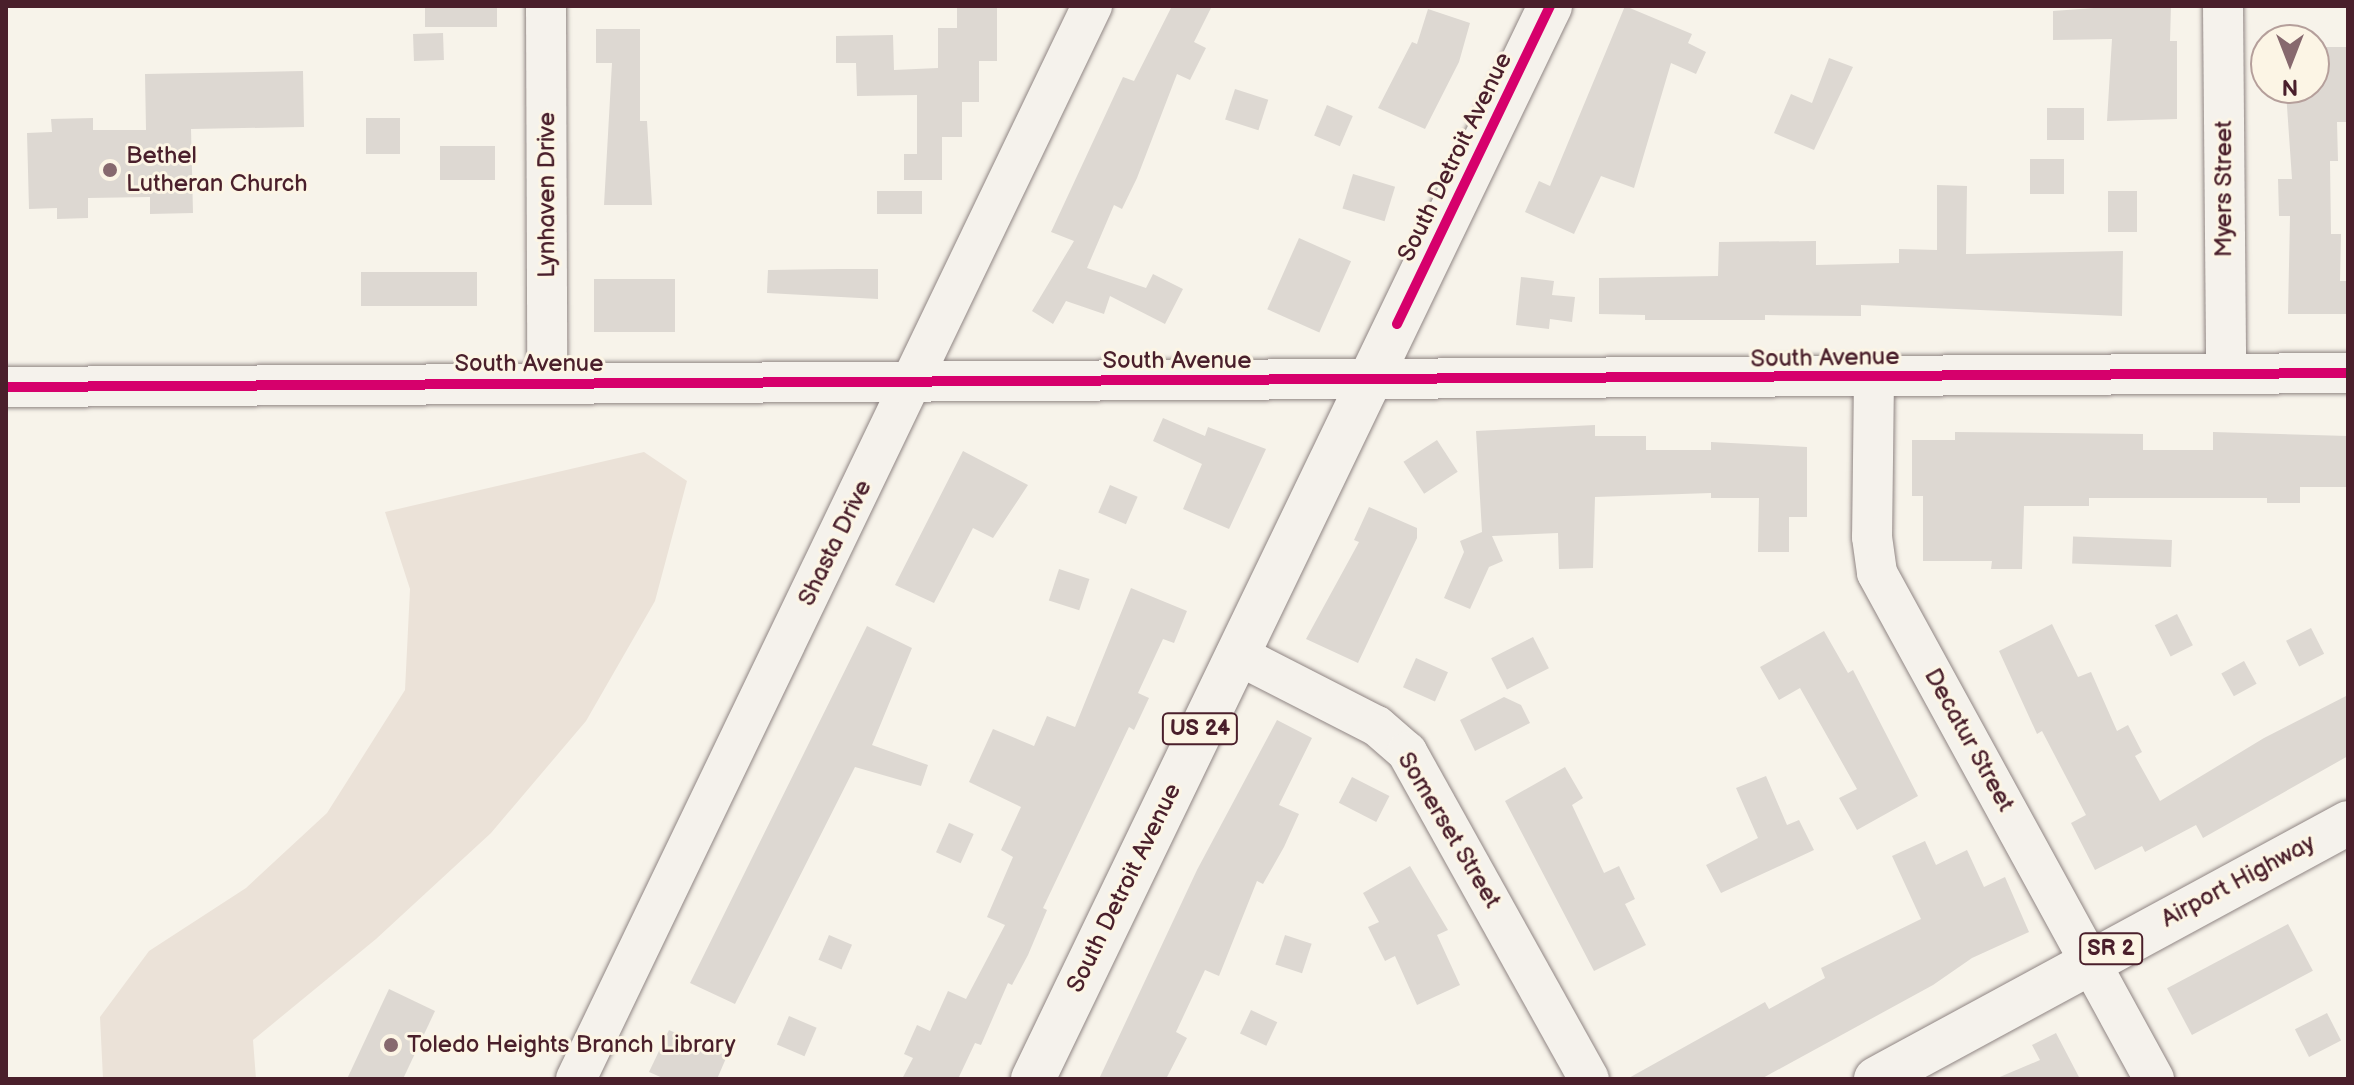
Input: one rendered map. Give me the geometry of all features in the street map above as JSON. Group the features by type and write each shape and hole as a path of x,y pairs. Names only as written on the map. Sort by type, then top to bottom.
{"main road":[{"name":"South Detroit Avenue","path":"1033,1079 1550,6"},
{"name":"Airport Highway","path":"1876,1079 2348,823"}],"street":[{"name":"Lynhaven Drive","path":"546,6 547,383"},
{"name":"Shasta Drive","path":"576,1079 1092,6"},
{"name":"Myers Street","path":"2223,6 2226,373"},
{"name":"South Avenue","path":"6,387 2348,373"},
{"name":"Decatur Street","path":"1874,378 1872,537 1877,573 2154,1079"},
{"name":"Somerset Street","path":"1236,654 1377,726 1407,752 1589,1079"}],"shaded area":[{"path":"644,452 687,481 655,601 586,721 491,833 376,939 253,1040 256,1079 103,1079 100,1017 149,951 246,888 327,813 405,690 410,589 385,512"}],"building":[{"path":"425,6 497,6 497,27 425,27"},
{"path":"957,6 997,6 997,61 979,61 979,102 962,102 962,137 942,137 942,180 904,180 904,154 917,154 917,95 857,96 856,63 836,63 836,36 893,35 894,70 938,68 938,28 957,28"},
{"path":"1172,6 1212,6 1194,42 1206,48 1190,80 1177,74 1137,178 1122,209 1114,205 1087,268 1146,288 1153,274 1183,289 1165,324 1110,296 1104,314 1066,301 1053,324 1032,311 1074,241 1051,232 1123,77 1134,81"},
{"path":"1625,6 1692,34 1688,43 1706,52 1696,74 1671,63 1634,188 1601,176 1574,234 1525,212 1539,181 1550,186"},
{"path":"2171,6 2170,41 2177,41 2177,119 2107,121 2112,39 2053,40 2053,11"},
{"path":"1428,9 1470,23 1459,62 1425,129 1378,108 1412,42 1417,44"},
{"path":"596,29 640,29 640,121 647,121 652,205 604,205 612,63 596,63"},
{"path":"443,33 444,60 414,61 413,34"},
{"path":"2330,47 2347,47 2348,122 2337,122 2338,161 2330,161 2331,234 2341,234 2340,281 2348,281 2348,314 2288,314 2290,216 2279,216 2278,179 2292,179 2287,104 2330,104"},
{"path":"1829,58 1853,67 1814,150 1774,133 1791,94 1812,103"},
{"name":"Bethel Lutheran Church","path":"303,71 304,127 191,129 193,213 150,214 150,197 88,198 88,218 57,219 57,208 29,209 27,133 52,132 51,119 93,118 93,130 146,130 145,74"},
{"path":"1235,89 1268,100 1258,130 1225,119"},
{"path":"1327,105 1353,116 1340,146 1314,135"},
{"path":"2047,108 2084,108 2084,140 2047,140"},
{"path":"366,118 400,118 400,154 366,154"},
{"path":"440,146 495,146 495,180 440,180"},
{"path":"2030,159 2064,159 2064,194 2030,194"},
{"path":"1353,174 1395,187 1385,221 1342,208"},
{"path":"1937,185 1967,186 1966,254 2123,251 2122,316 1861,305 1861,316 1765,315 1765,320 1645,320 1645,315 1599,314 1599,278 1718,276 1719,242 1816,241 1816,265 1899,263 1899,249 1937,250"},
{"path":"877,191 922,191 922,214 877,214"},
{"path":"2108,191 2137,191 2137,232 2108,232"},
{"path":"1299,238 1351,261 1319,332 1267,309"},
{"path":"878,269 878,299 767,293 768,270"},
{"path":"361,272 477,272 477,306 361,306"},
{"path":"1521,277 1554,281 1552,295 1575,297 1572,322 1550,319 1549,329 1516,325"},
{"path":"594,279 675,279 675,332 594,332"},
{"path":"1163,418 1205,436 1208,427 1266,449 1229,529 1183,509 1202,464 1153,441"},
{"path":"1595,425 1595,436 1646,436 1646,450 1711,450 1711,442 1807,447 1807,517 1789,517 1789,552 1758,552 1759,498 1711,498 1711,493 1595,497 1593,568 1559,569 1558,533 1492,536 1503,561 1489,567 1470,609 1444,598 1464,552 1460,541 1482,532 1476,431"},
{"path":"1955,432 2143,434 2143,450 2213,450 2213,432 2348,436 2348,487 2300,487 2300,503 2267,503 2267,498 2089,498 2089,506 2024,506 2022,569 1991,569 1992,561 1923,561 1923,496 1912,496 1912,440 1955,440"},
{"path":"1437,440 1458,472 1424,494 1403,462"},
{"path":"963,451 1028,485 993,538 973,528 934,603 895,585"},
{"path":"1110,485 1138,497 1126,524 1098,513"},
{"path":"1369,507 1417,528 1417,538 1358,663 1306,639 1359,542 1354,540"},
{"path":"2073,537 2172,540 2171,567 2072,564"},
{"path":"1059,569 1089,579 1079,610 1049,600"},
{"path":"1131,588 1187,611 1174,643 1163,639 1138,693 1149,698 1134,730 1129,727 1043,908 1047,910 1028,955 1012,985 1008,983 981,1045 975,1043 958,1079 902,1079 913,1058 904,1054 917,1025 930,1031 948,991 966,999 1005,925 987,917 1013,857 1001,850 1021,807 969,782 993,729 1034,746 1047,716 1075,727"},
{"path":"2177,614 2193,645 2171,657 2155,625"},
{"path":"2052,624 2078,677 2091,672 2117,731 2128,725 2142,752 2135,756 2160,801 2264,738 2348,695 2348,756 2203,838 2196,825 2145,852 2142,846 2095,870 2071,823 2086,815 2042,731 2037,734 1999,651"},
{"path":"867,626 912,648 872,745 928,765 921,786 855,767 735,1004 690,983"},
{"path":"2311,628 2324,654 2299,667 2286,641"},
{"path":"1824,631 1848,673 1853,670 1918,796 1857,830 1839,798 1857,789 1800,688 1779,700 1760,667"},
{"path":"1533,637 1549,668 1507,690 1491,658"},
{"path":"1416,658 1448,672 1435,701 1403,687"},
{"path":"2244,661 2257,684 2234,696 2221,674"},
{"path":"1504,697 1521,705 1530,723 1475,751 1460,720"},
{"path":"1277,720 1312,738 1279,805 1299,814 1284,847 1263,884 1257,881 1219,976 1205,970 1176,1032 1187,1038 1166,1079 1099,1079 1197,870"},
{"path":"1565,767 1583,798 1572,805 1604,873 1619,866 1635,899 1625,904 1646,945 1594,971 1505,801"},
{"path":"1766,776 1787,825 1799,820 1814,850 1721,893 1706,865 1758,838 1736,788"},
{"path":"1352,777 1389,796 1376,822 1339,803"},
{"path":"949,823 974,834 961,863 936,852"},
{"path":"1925,841 1936,865 1967,850 1984,887 2005,877 2029,932 1972,958 1933,985 1761,1079 1627,1079 1765,1002 1769,1009 1825,978 1821,968 1921,919 1892,856"},
{"path":"1410,866 1448,930 1437,935 1460,985 1417,1005 1395,956 1385,961 1368,927 1379,922 1363,893"},
{"path":"2288,924 2313,971 2192,1035 2167,988"},
{"path":"829,935 852,945 841,970 818,960"},
{"path":"1285,935 1312,944 1302,973 1275,964"},
{"name":"Toledo Heights Branch Library","path":"389,989 435,1011 403,1079 347,1079"},
{"path":"1251,1010 1277,1022 1266,1046 1240,1034"},
{"path":"2327,1013 2341,1041 2309,1057 2295,1029"},
{"path":"789,1016 817,1028 805,1056 777,1045"},
{"path":"669,1030 727,1056 717,1079 665,1079 649,1072"},
{"path":"2056,1033 2080,1079 1995,1079 2040,1060 2032,1045"}],"cycle path":[{"path":"1397,324 1550,6"},
{"path":"6,387 2348,373"}],"place":[{"name":"Bethel Lutheran Church","path":"110,170"},
{"name":"Toledo Heights Branch Library","path":"391,1045"}]}
